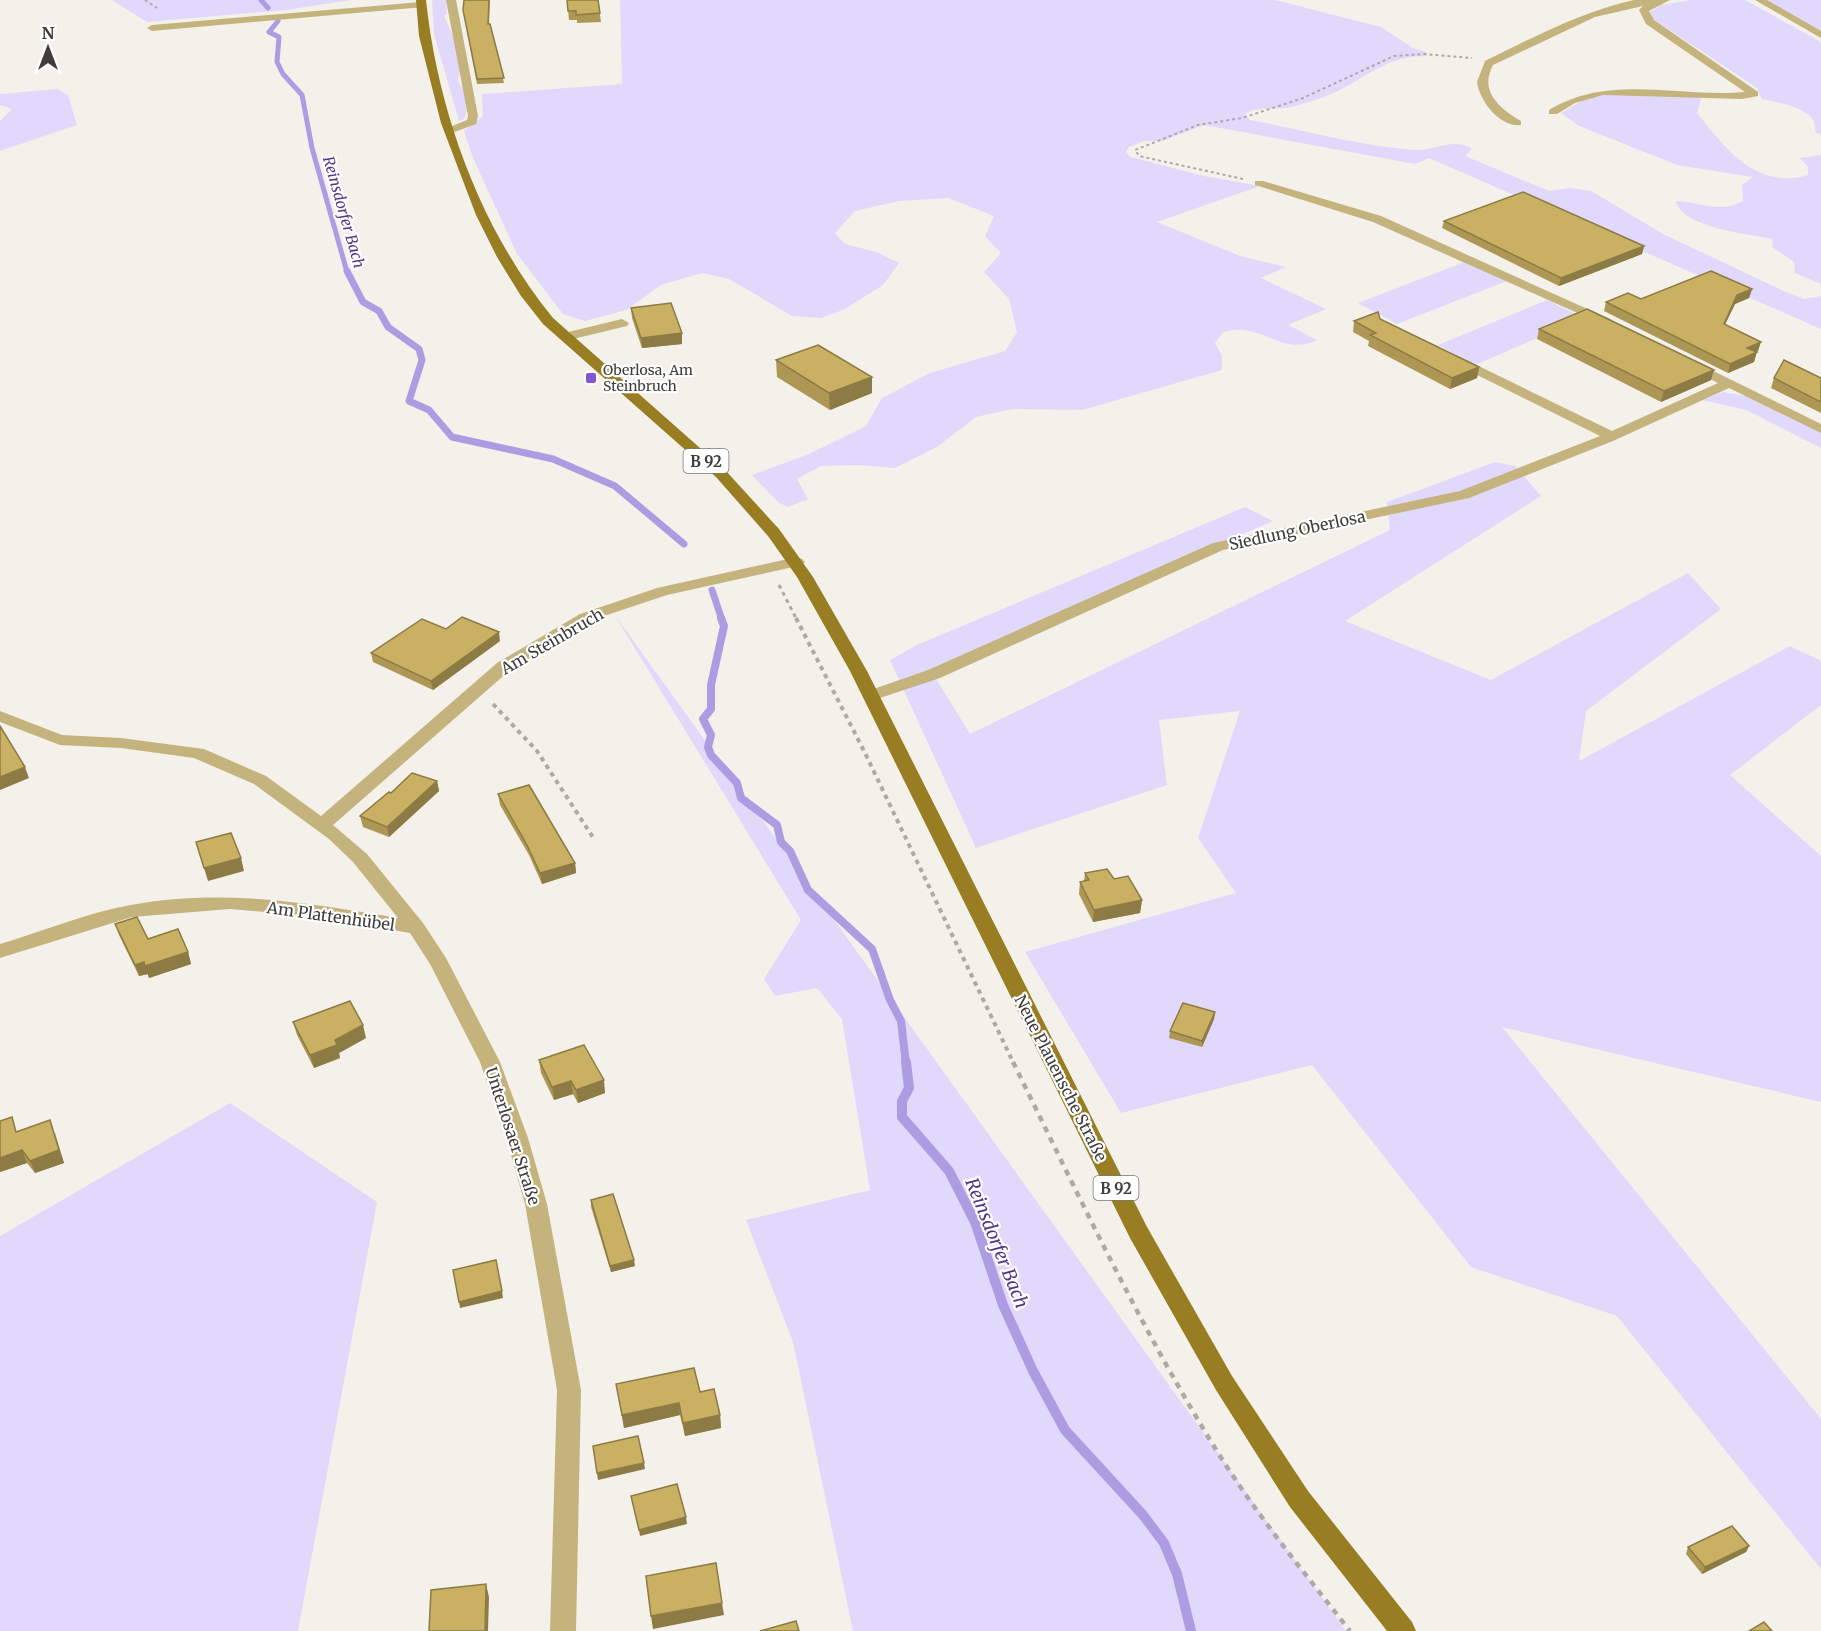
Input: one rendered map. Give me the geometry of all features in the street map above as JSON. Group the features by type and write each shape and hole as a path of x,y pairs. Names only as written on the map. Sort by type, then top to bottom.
{"main road":[{"name":"B 92","path":"421,2 430,64 449,131 479,206 503,256 526,292 547,320 724,477 797,562"},
{"name":"Neue Plauensche Straße","path":"797,562 832,620 871,696 1138,1232 1224,1383 1299,1499 1403,1631"}],"street":[{"path":"174,22 286,12 363,0"},
{"path":"449,131 467,125 473,116 451,0"},
{"path":"1760,0 1821,35"},
{"path":"1516,123 1491,107 1483,89 1485,69 1500,58 1602,10 1626,4 1659,1"},
{"path":"1553,112 1571,101 1603,92 1742,96 1754,94 1650,22 1644,10 1659,1"},
{"path":"152,28 421,2"},
{"path":"1259,183 1377,219 1527,284 1615,326"},
{"path":"565,336 622,323"},
{"path":"1447,355 1611,436"},
{"path":"1677,357 1821,429"},
{"name":"Siedlung Oberlosa","path":"871,696 934,674 1218,546 1464,495 1611,436 1729,383"},
{"name":"Am Steinbruch","path":"321,826 503,667 595,613 663,591 797,562"},
{"name":"Unterlosaer Straße","path":"0,716 60,740 121,743 198,753 260,780 335,835 360,858 416,928 439,963 461,1010 490,1062 517,1138 536,1204 568,1390 563,1631"},
{"name":"Am Plattenhübel","path":"0,951 131,911 230,903 313,910 416,928"}],"path":[{"path":"1259,183 1139,156 1135,150 1198,126 1242,118 1266,108 1303,98 1394,56 1415,53 1500,58"},
{"path":"771,568 865,753 927,887 1110,1260 1215,1448 1261,1517 1350,1631"},
{"path":"476,690 502,712 537,751 594,839"}],"shaded area":[{"path":"112,0 352,0 285,10 147,22"},
{"path":"432,0 446,0 447,13 444,16 459,56 458,81 467,104 464,119 459,121 434,34"},
{"path":"620,0 1275,0 1381,27 1413,48 1426,52 1427,56 1412,57 1387,64 1342,89 1314,100 1285,108 1258,109 1245,114 1250,120 1394,148 1422,150 1458,144 1472,149 1465,156 1549,191 1570,188 1591,191 1663,234 1786,292 1804,299 1821,296 1821,329 1429,158 1415,164 1204,125 1162,141 1144,141 1129,147 1126,152 1131,157 1204,176 1260,186 1157,222 1240,256 1286,267 1261,278 1326,309 1288,325 1317,340 1297,345 1243,330 1223,332 1215,343 1222,356 1222,370 1082,410 1012,409 976,417 937,447 895,468 859,465 821,466 797,479 808,499 788,507 779,503 752,475 809,454 866,426 882,398 930,373 1005,351 1017,332 1009,299 984,272 1001,253 985,236 994,216 948,198 899,201 855,211 835,233 845,244 876,252 899,263 883,285 845,309 821,318 792,316 729,279 702,273 661,285 626,310 585,321 563,314 517,254 473,158 464,131 483,116 482,94 622,84"},
{"path":"1691,0 1745,0 1821,42 1821,135 1815,132 1815,124 1805,112 1762,99 1757,88 1653,19 1650,12 1661,5"},
{"path":"1765,0 1821,0 1821,33"},
{"path":"57,89 68,95 77,125 0,151 0,121 12,109 0,105 0,94"},
{"path":"1603,94 1702,96 1697,113 1719,140 1744,163 1773,177 1789,178 1808,175 1808,167 1800,158 1821,155 1821,284 1795,273 1794,262 1772,247 1773,239 1703,224 1690,218 1681,210 1676,201 1718,207 1735,205 1743,201 1742,185 1753,177 1677,165 1579,126 1561,113 1588,97"},
{"path":"1467,261 1507,281 1397,324 1358,303"},
{"path":"1547,300 1584,318 1475,365 1438,345"},
{"path":"1723,392 1752,397 1821,432 1821,448 1746,410 1702,400"},
{"path":"1495,462 1515,466 1541,496 1345,621 1491,680 1688,573 1721,609 1586,711 1579,761 1790,646 1821,661 1821,705 1730,775 1821,856 1821,1102 1502,1027 1821,1419 1821,1569 1617,1316 1471,1267 1312,1065 1121,1113 1025,952 1236,893 1198,838 1240,711 1159,720 1167,785 976,848 890,660 917,645 1245,507 1273,521 930,669 970,734 1390,530 1387,502"},
{"path":"614,614 1346,1631 853,1631 793,1342 746,1220 870,1190 842,1019 817,988 775,996 764,979 801,920"},
{"path":"230,1103 377,1202 298,1631 0,1631 0,1236"}],"building":[{"path":"464,0 489,0 488,24 490,24 504,78 477,79 463,10"},
{"path":"567,0 598,0 600,13 576,15 576,11 568,11"},
{"path":"1523,192 1644,246 1561,278 1444,221"},
{"path":"1711,271 1752,289 1737,295 1724,324 1761,342 1747,348 1757,352 1730,364 1606,302 1628,293 1641,299"},
{"path":"671,303 682,333 641,338 631,308"},
{"path":"1587,309 1714,370 1664,391 1539,329"},
{"path":"1378,312 1380,319 1479,367 1452,378 1370,335 1376,333 1354,321"},
{"path":"818,345 872,377 829,393 776,360"},
{"path":"1784,360 1821,378 1821,402 1774,378"},
{"path":"462,617 499,632 431,681 371,653 422,619 446,629"},
{"path":"0,726 25,767 0,777"},
{"path":"412,773 437,781 387,827 360,816 389,792 391,793"},
{"path":"529,785 575,863 540,873 498,794"},
{"path":"231,833 241,858 204,868 196,842"},
{"path":"1107,869 1114,879 1128,876 1142,900 1094,910 1080,882 1089,880 1085,873"},
{"path":"137,917 148,939 178,929 188,952 145,966 144,962 135,965 115,924"},
{"path":"350,1001 363,1025 335,1040 337,1045 310,1055 293,1022"},
{"path":"1183,1003 1215,1012 1202,1041 1170,1031"},
{"path":"584,1045 604,1080 576,1090 571,1081 552,1087 539,1060"},
{"path":"12,1117 16,1132 50,1120 59,1150 30,1161 22,1150 0,1158 0,1121"},
{"path":"613,1194 634,1260 610,1266 591,1200"},
{"path":"496,1260 502,1291 459,1302 453,1270"},
{"path":"694,1368 700,1392 714,1389 720,1415 683,1423 679,1403 622,1415 616,1384"},
{"path":"638,1436 644,1463 597,1473 593,1446"},
{"path":"677,1484 686,1517 639,1530 631,1496"},
{"path":"1732,1526 1749,1546 1705,1567 1688,1547"},
{"path":"716,1563 722,1603 651,1616 646,1576"},
{"path":"486,1584 485,1631 429,1631 431,1590"},
{"path":"796,1621 799,1631 760,1631"},
{"path":"1764,1622 1772,1631 1749,1631"}],"waterway":[{"name":"Reinsdorfer Bach","path":"261,0 268,8"},
{"name":"Reinsdorfer Bach","path":"278,21 269,32 279,37 277,62 283,74 302,95 312,148 347,272"},
{"name":"Reinsdorfer Bach","path":"347,271 363,302 379,311 388,327 419,349 422,360 409,401 429,410 452,437 553,459 615,486 684,544"},
{"name":"Reinsdorfer Bach","path":"712,590 722,620"},
{"name":"Reinsdorfer Bach","path":"721,618 724,626 711,685 711,709 703,719 711,735 708,747 711,755 737,783 741,798 777,825 781,842 790,851 808,890 872,949 890,1000 901,1021 906,1064"},
{"name":"Reinsdorfer Bach","path":"906,1062 909,1088 902,1101 902,1117 949,1171 975,1222 1003,1305 1033,1371 1065,1430 1143,1515 1164,1543 1177,1574 1191,1631"}],"place":[{"name":"Oberlosa, Am Steinbruch","path":"591,378"}]}
